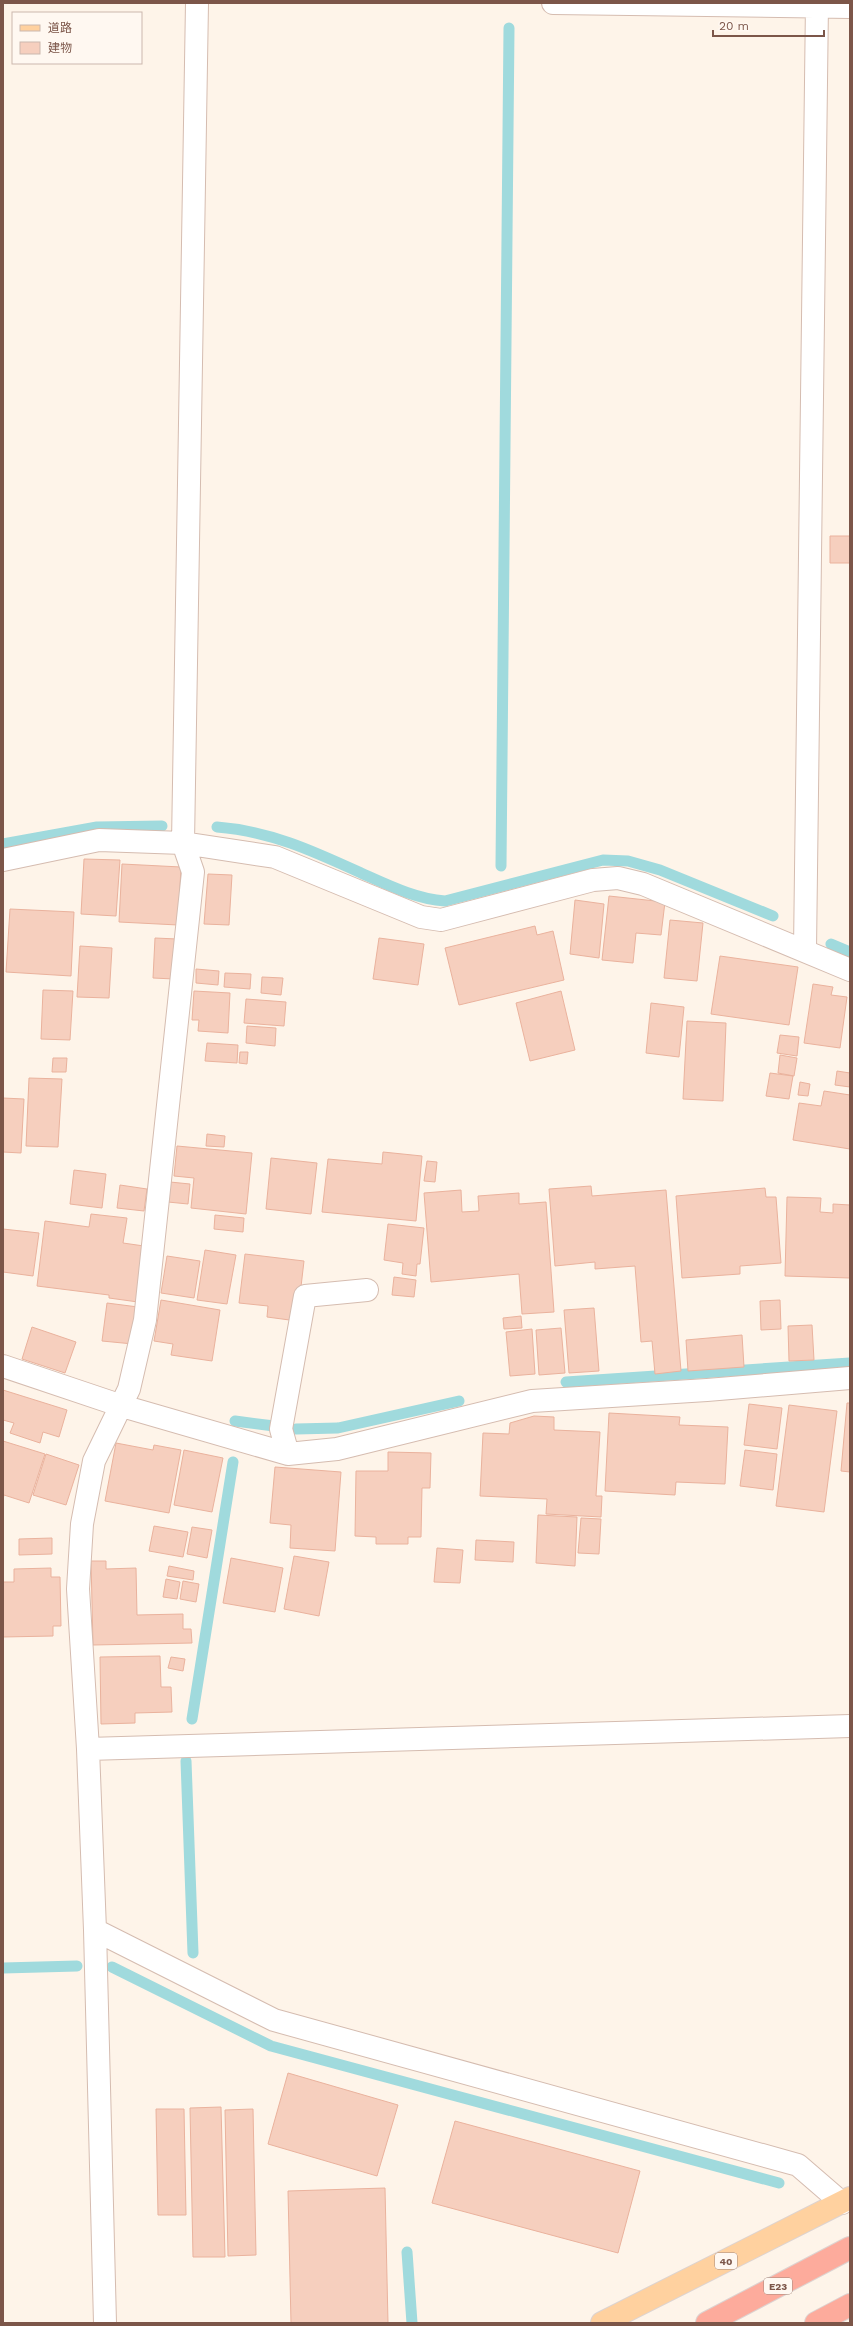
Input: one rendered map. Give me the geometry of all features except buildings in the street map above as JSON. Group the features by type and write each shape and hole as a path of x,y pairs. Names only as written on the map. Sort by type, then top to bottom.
{"highway":[{"name":"E23","path":"707,2323 850,2248"},
{"path":"816,2323 850,2305"}],"main road":[{"name":"40","path":"602,2323 846,2201"}],"street":[{"path":"105,2323 95,1930 88,1749 78,1589 82,1524 94,1462 122,1406 129,1388 145,1312 193,872 184,843 197,3"},
{"path":"553,3 818,5 850,7"},
{"path":"805,950 818,5"},
{"path":"3,860 99,840 184,843 275,856 421,917 441,920 593,880 618,878 643,884 805,950 850,970"},
{"path":"288,1454 281,1429 306,1296 368,1290"},
{"path":"3,1366 122,1406 288,1454 337,1449 532,1400 707,1390 850,1378"},
{"path":"88,1749 850,1726"},
{"path":"95,1930 274,2020 798,2165 846,2201"}],"waterway":[{"path":"501,866 509,28"},
{"path":"3,844 97,827 162,826"},
{"path":"217,827 255,833 291,843 402,891 434,900 445,901 603,860 628,861 660,870 773,916"},
{"path":"831,944 850,952"},
{"path":"566,1382 850,1363"},
{"path":"296,1429 338,1428 459,1401"},
{"path":"235,1421 274,1426"},
{"path":"192,1719 233,1462"},
{"path":"186,1761 193,1953"},
{"path":"3,1968 77,1966"},
{"path":"112,1967 271,2046 779,2183"},
{"path":"407,2252 412,2323"}]}
